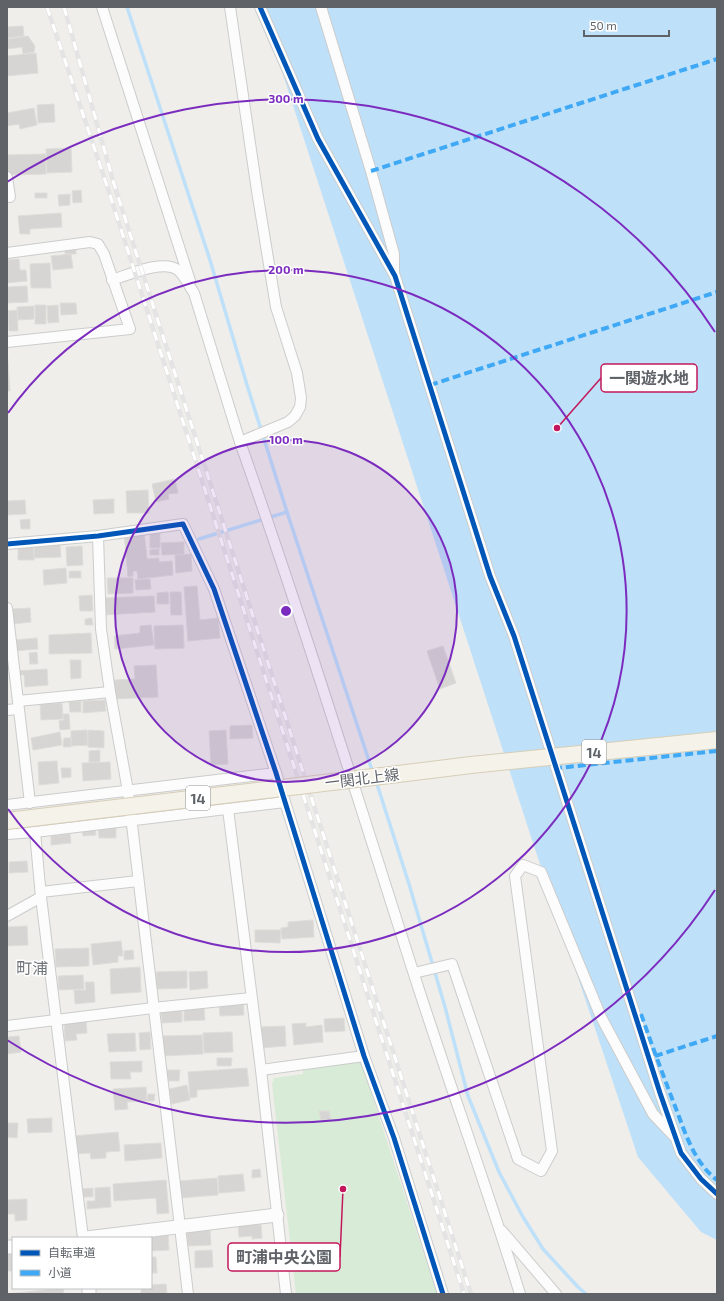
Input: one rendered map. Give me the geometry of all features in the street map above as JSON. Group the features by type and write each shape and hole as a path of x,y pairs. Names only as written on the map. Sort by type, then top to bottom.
{"main road":[{"name":"一関北上線","path":"7,820 471,765 717,740"}],"street":[{"path":"102,7 194,293 240,442 263,506 418,972 520,1294"},
{"path":"230,7 276,307 297,373 301,398 300,407 295,416 288,422 240,442"},
{"path":"260,7 318,139 394,276 490,576 514,636 676,1139 681,1153 701,1179 717,1194"},
{"path":"321,7 371,171 394,254 394,276"},
{"path":"7,177 10,197"},
{"path":"7,253 90,242 98,244 104,254 130,329 7,342"},
{"path":"112,280 153,267 167,267 177,269 184,276 194,293"},
{"path":"7,544 98,536 183,524 214,589 276,773 364,1056 394,1138 443,1294"},
{"path":"98,536 101,629 110,692 128,791 188,1294"},
{"path":"7,608 30,803"},
{"path":"7,710 18,705 110,692"},
{"path":"7,805 276,773"},
{"path":"7,834 35,832 285,802"},
{"path":"228,809 261,1070 286,1294"},
{"path":"35,832 41,895 83,1237"},
{"path":"418,972 452,964 518,1159 541,1171 552,1151 515,876 523,865 541,872 601,1017 653,1114 676,1139"},
{"path":"7,916 41,895 138,881"},
{"path":"7,1026 153,1008 251,998"},
{"path":"261,1070 364,1056"},
{"path":"95,1237 277,1215"},
{"path":"500,1228 556,1294"}],"green space":[{"path":"361,1062 437,1294 296,1294 272,1084 274,1078 303,1074 303,1070 318,1066"}],"water":[{"path":"261,7 717,7 717,1240 701,1232 638,1157 535,849"}],"building":[{"path":"23,26 24,36 7,38 7,27"},
{"path":"28,36 35,46 34,52 23,54 22,47 7,49 7,39"},
{"path":"36,53 38,73 7,76 7,56"},
{"path":"54,104 55,122 38,123 37,105"},
{"path":"34,108 37,125 20,129 19,124 7,126 7,113"},
{"path":"71,148 72,172 47,173 46,149"},
{"path":"46,154 46,174 8,175 7,155"},
{"path":"81,190 82,202 73,203 72,191"},
{"path":"35,193 47,193 47,198 35,198"},
{"path":"70,194 70,205 59,206 58,195"},
{"path":"61,213 62,227 30,229 30,234 20,234 18,216"},
{"path":"65,247 76,247 76,254 65,254"},
{"path":"71,254 73,268 53,270 51,256"},
{"path":"19,259 20,270 26,270 27,281 7,283 7,260"},
{"path":"50,263 51,288 31,288 30,264"},
{"path":"27,286 28,302 7,303 7,287"},
{"path":"60,303 76,303 77,314 61,315"},
{"path":"35,305 46,305 46,324 35,324"},
{"path":"58,305 59,322 48,323 47,306"},
{"path":"34,306 34,319 18,320 17,307"},
{"path":"17,310 18,331 9,331 8,311"},
{"path":"7,349 10,391 7,391"},
{"path":"175,479 178,493 168,494 169,499 156,502 152,484"},
{"path":"148,490 149,513 127,513 126,491"},
{"path":"114,499 114,513 94,514 93,500"},
{"path":"25,500 26,514 7,515 7,501"},
{"path":"30,519 30,529 21,529 20,520"},
{"path":"144,531 147,559 159,558 159,562 172,561 173,575 138,579 137,571 133,571 133,576 128,577 124,533"},
{"path":"160,533 160,548 150,548 150,534"},
{"path":"184,542 184,554 162,555 161,543"},
{"path":"60,544 61,557 34,558 34,545"},
{"path":"33,546 34,560 18,560 18,547"},
{"path":"82,546 83,565 67,566 66,547"},
{"path":"159,549 159,555 150,555 150,550"},
{"path":"191,554 192,571 176,573 175,555"},
{"path":"66,568 67,583 44,585 43,570"},
{"path":"69,571 81,571 81,578 69,578"},
{"path":"107,578 133,578 133,593 108,594"},
{"path":"150,579 151,589 136,590 135,580"},
{"path":"197,586 200,620 218,618 220,638 188,641 184,587"},
{"path":"168,592 169,604 157,604 157,593"},
{"path":"170,592 181,592 182,615 171,615"},
{"path":"92,595 93,611 80,611 79,596"},
{"path":"154,596 155,612 104,615 104,598"},
{"path":"30,608 31,622 13,624 12,609"},
{"path":"92,618 93,625 85,625 85,619"},
{"path":"151,625 154,645 115,649 114,636 140,633 140,626"},
{"path":"183,625 184,648 155,649 154,626"},
{"path":"91,633 92,653 49,654 49,635"},
{"path":"37,638 38,649 15,651 14,640"},
{"path":"443,646 456,683 440,689 427,651"},
{"path":"37,652 38,664 30,664 29,653"},
{"path":"70,660 81,660 81,678 71,679"},
{"path":"156,665 158,697 115,699 114,680 135,679 134,666"},
{"path":"47,669 48,685 25,687 24,675 17,675 16,671"},
{"path":"105,700 106,711 83,713 83,701"},
{"path":"81,701 81,712 70,712 69,702"},
{"path":"62,703 63,719 41,720 40,704"},
{"path":"63,714 69,714 70,729 60,730 59,721 64,720"},
{"path":"252,725 253,738 230,739 230,726"},
{"path":"87,730 88,745 71,746 71,731"},
{"path":"88,730 104,731 104,748 88,747"},
{"path":"226,730 228,764 211,765 209,731"},
{"path":"60,732 62,745 33,750 31,738"},
{"path":"64,738 71,738 71,747 63,747"},
{"path":"100,750 100,762 89,762 89,751"},
{"path":"57,761 59,783 39,785 38,762"},
{"path":"110,762 111,779 83,781 82,763"},
{"path":"61,768 71,768 71,777 62,778"},
{"path":"116,824 116,838 99,838 98,825"},
{"path":"82,828 95,828 96,835 83,836"},
{"path":"70,834 71,843 51,845 51,836"},
{"path":"27,861 28,872 9,873 9,862"},
{"path":"313,920 314,937 282,939 281,928 288,927 288,922"},
{"path":"27,926 28,945 7,946 7,927"},
{"path":"255,930 281,930 280,943 255,942"},
{"path":"121,941 123,956 118,956 118,962 93,965 91,944"},
{"path":"89,948 89,966 56,967 55,949"},
{"path":"133,950 134,959 124,960 124,951"},
{"path":"140,967 141,992 111,994 110,969"},
{"path":"187,971 187,988 157,989 156,972"},
{"path":"207,971 208,988 190,990 189,972"},
{"path":"83,975 84,989 59,990 58,976"},
{"path":"85,982 94,982 95,1002 75,1004 74,990 86,990"},
{"path":"243,1002 244,1015 220,1016 219,1003"},
{"path":"182,1007 182,1022 162,1023 161,1008"},
{"path":"204,1007 205,1020 184,1021 184,1008"},
{"path":"86,1018 87,1033 76,1034 77,1040 65,1041 64,1020"},
{"path":"344,1018 345,1031 325,1032 324,1019"},
{"path":"306,1023 306,1027 322,1025 323,1042 294,1045 292,1024"},
{"path":"285,1026 286,1046 260,1048 259,1027"},
{"path":"150,1032 151,1049 140,1050 139,1033"},
{"path":"232,1032 233,1052 204,1053 203,1033"},
{"path":"135,1033 136,1051 109,1052 107,1034"},
{"path":"202,1035 203,1054 163,1056 162,1036"},
{"path":"19,1036 21,1052 7,1054 7,1037"},
{"path":"217,1058 232,1058 231,1066 217,1066"},
{"path":"142,1061 142,1072 130,1072 131,1079 111,1079 110,1062"},
{"path":"247,1068 249,1086 197,1090 197,1097 190,1098 188,1072"},
{"path":"165,1070 180,1070 179,1081 165,1081"},
{"path":"187,1085 190,1100 172,1104 169,1089"},
{"path":"146,1087 147,1101 127,1102 128,1109 115,1110 113,1089"},
{"path":"148,1094 155,1094 154,1101 147,1101"},
{"path":"319,1111 329,1111 331,1120 321,1120"},
{"path":"52,1118 52,1132 28,1133 27,1119"},
{"path":"7,1123 18,1123 17,1138 7,1137"},
{"path":"118,1132 120,1151 106,1152 106,1158 91,1159 90,1153 74,1154 73,1136"},
{"path":"161,1143 162,1158 125,1161 124,1145"},
{"path":"260,1169 261,1177 252,1178 252,1170"},
{"path":"243,1174 245,1191 219,1193 218,1176"},
{"path":"217,1178 218,1195 180,1198 179,1181"},
{"path":"166,1180 169,1213 157,1214 156,1198 114,1201 113,1184"},
{"path":"110,1187 111,1207 87,1209 87,1201 95,1201 95,1188"},
{"path":"93,1188 93,1197 80,1197 80,1189"},
{"path":"27,1199 27,1220 15,1221 15,1214 7,1214 7,1200"},
{"path":"256,1222 256,1225 261,1225 262,1238 252,1239 252,1236 239,1237 238,1223"},
{"path":"210,1230 211,1245 188,1246 187,1231"},
{"path":"168,1234 169,1250 152,1251 152,1237 141,1237 141,1235"},
{"path":"242,1248 243,1259 228,1260 227,1249"},
{"path":"212,1250 213,1267 195,1268 195,1251"},
{"path":"12,1252 12,1271 7,1271 7,1253"},
{"path":"152,1257 156,1257 157,1273 152,1273"},
{"path":"166,1284 167,1294 141,1294 141,1289 152,1289 152,1285"},
{"path":"63,1289 64,1294 7,1294"}],"waterway":[{"path":"127,7 210,260 287,512 373,773"},
{"path":"199,539 287,512"},
{"path":"376,781 409,884 445,1007 468,1096 499,1172 523,1217 543,1249 586,1294"}],"railway":[{"path":"47,7 107,186 464,1294"},
{"path":"64,7 114,184 471,1294"}],"marked path":[{"path":"371,171 717,59"},
{"path":"430,385 717,292"},
{"path":"559,772 558,768 717,751"},
{"path":"641,1014 690,1144 701,1163 717,1180"},
{"path":"655,1056 717,1036"}],"cycle path":[{"path":"260,7 318,139 395,276 490,576 514,636 660,1093 681,1153 701,1179 717,1194"},
{"path":"7,544 98,536 183,524 214,589 276,773 364,1056 394,1138 443,1294"}],"place":[{"name":"一関遊水地","path":"557,428"},
{"name":"町浦中央公園","path":"343,1189"}],"district":[{"name":"町浦","path":"32,967"}]}
